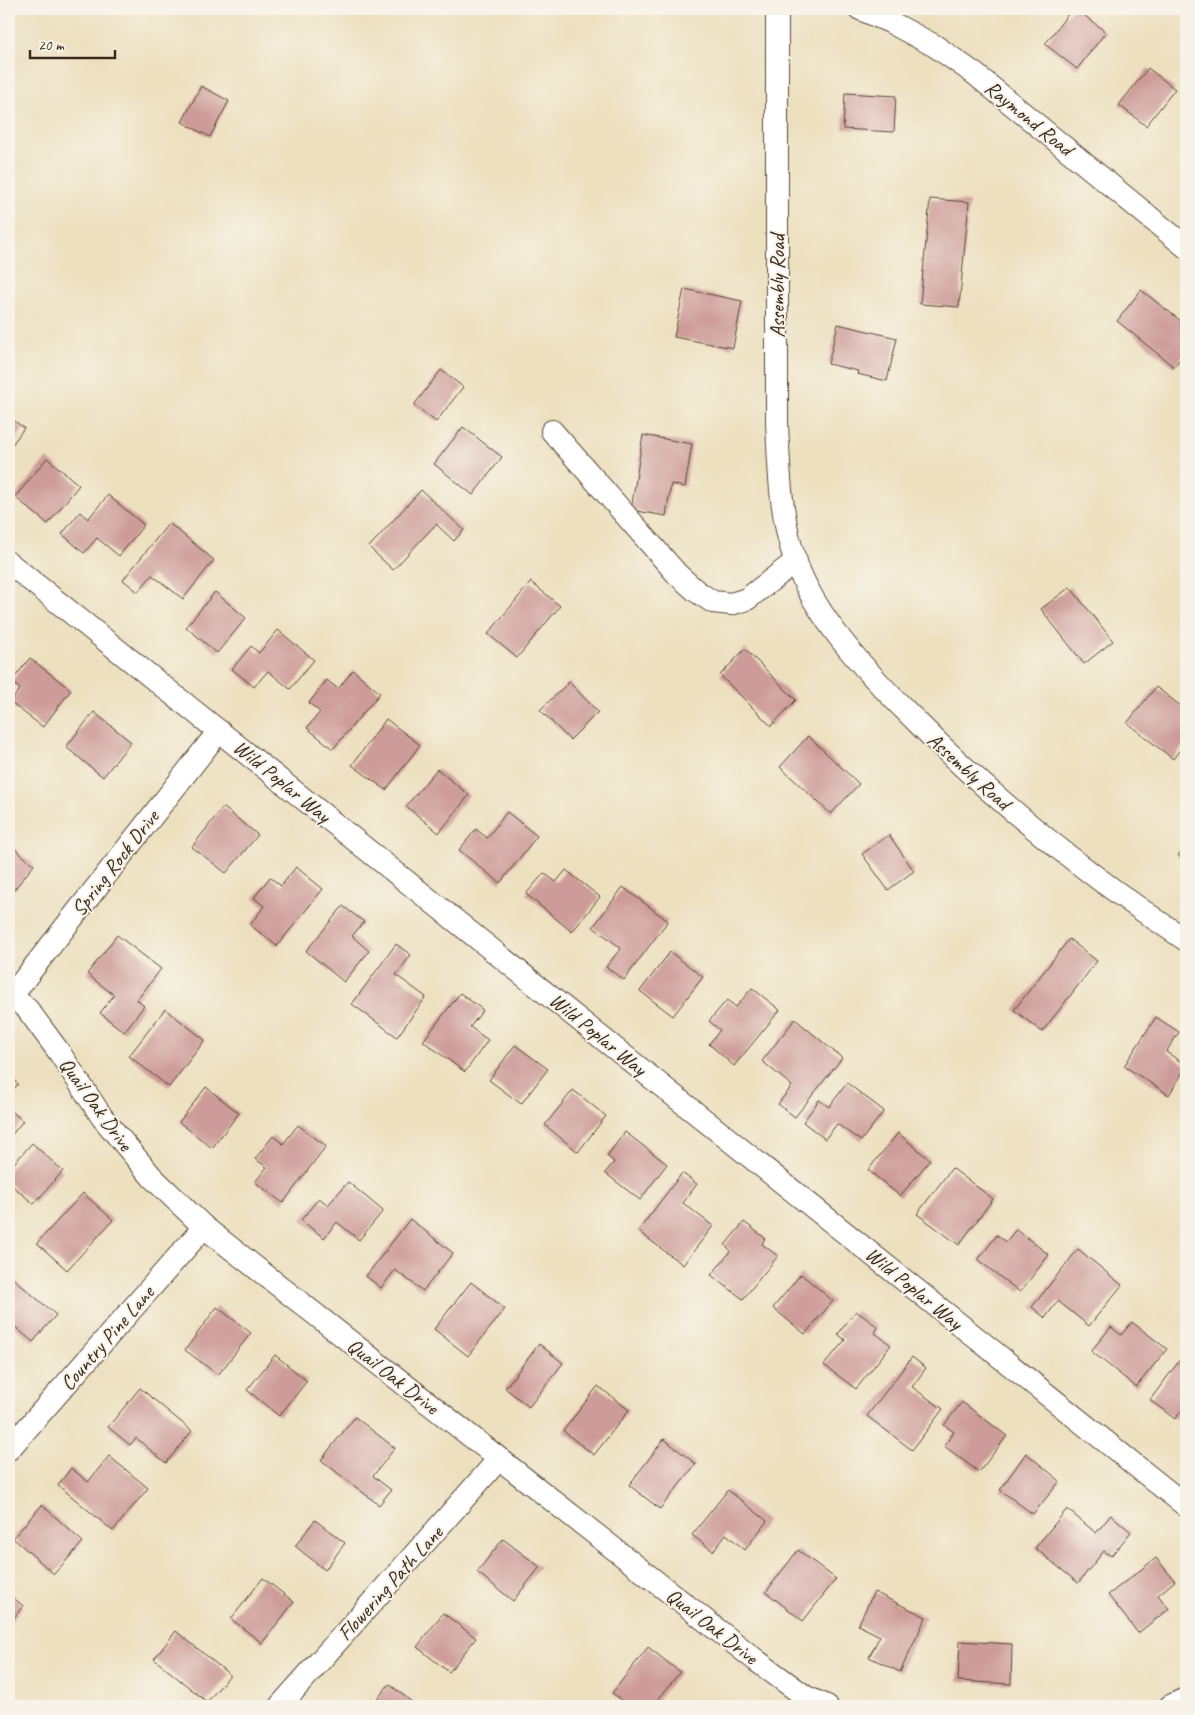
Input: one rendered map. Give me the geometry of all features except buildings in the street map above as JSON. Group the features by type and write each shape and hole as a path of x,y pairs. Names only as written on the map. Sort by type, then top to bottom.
{"street":[{"name":"Assembly Road","path":"777,9 777,422 779,472 783,506 796,561 822,611 840,637 892,697 928,734 1018,816 1076,861 1186,940"},
{"name":"Raymond Road","path":"860,9 890,22 935,46 976,74 1186,247"},
{"path":"552,431 677,574 696,591 713,602 731,604 747,598 796,561"},
{"name":"Wild Poplar Way","path":"9,563 1186,1506"},
{"name":"Spring Rock Drive","path":"10,994 219,731"},
{"name":"Quail Oak Drive","path":"10,994 28,1010 59,1052 102,1117 152,1177 204,1227 757,1661 806,1698 827,1706"},
{"name":"Country Pine Lane","path":"9,1449 204,1227"},
{"name":"Flowering Path Lane","path":"280,1706 499,1459"},
{"path":"1170,1706 1186,1699"}]}
